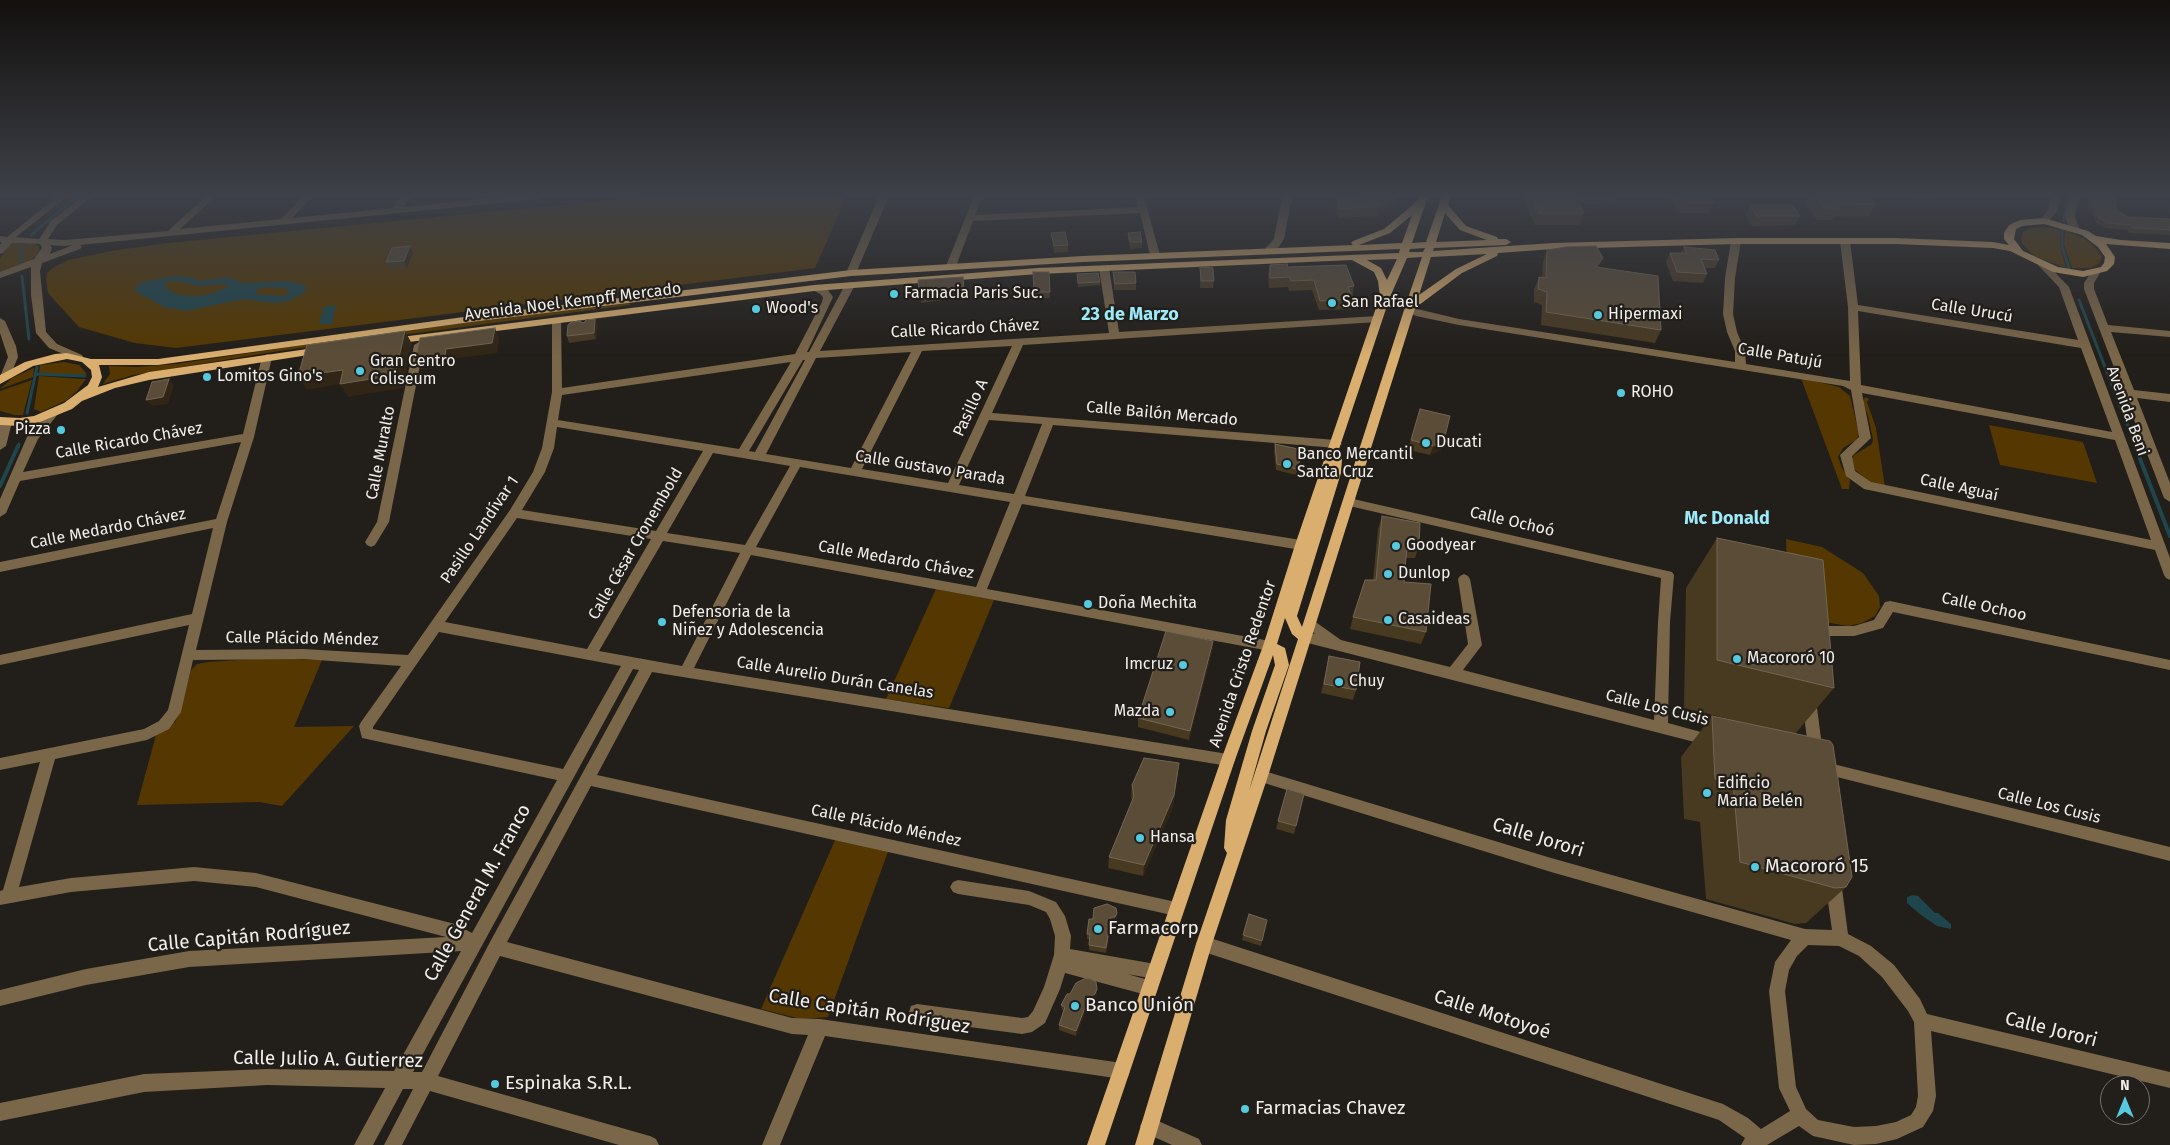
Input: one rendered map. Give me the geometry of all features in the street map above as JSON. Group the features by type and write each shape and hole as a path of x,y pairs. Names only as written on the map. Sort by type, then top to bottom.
{"main road":[{"name":"Avenida Noel Kempff Mercado","path":"90,362 158,362 638,298 1155,255 1305,249"},
{"name":"Avenida Cristo Redentor","path":"1096,1145 1176,909 1270,646 1301,545 1377,320 1405,249"},
{"name":"Avenida Noel Kempff Mercado","path":"382,342 814,288 851,279 950,266 995,269 1104,268 1342,259 1403,255 1428,249"},
{"path":"1144,1145 1204,944 1261,776 1430,249"},
{"path":"1408,313 1459,271 1498,249"},
{"path":"2014,249 2043,265 2070,273 2094,273 2104,270 2109,264 2110,257 2106,249"},
{"path":"2110,257 2125,250 2170,251"},
{"path":"1342,259 1364,262 1374,267 1383,281 1385,297"},
{"path":"638,298 639,310"},
{"path":"3,422 20,422 52,414 82,397 112,385 149,376 267,357 363,345"},
{"path":"3,378 42,360 67,356 78,357 90,362 96,368 97,377 92,387 82,397"},
{"path":"1305,638 1297,630 1291,616 1335,473 1336,444"},
{"path":"1230,868 1233,820 1259,731 1282,665 1280,652 1270,646"}],"street":[{"path":"47,249 38,261 36,271 36,295 41,333 54,346 78,357"},
{"path":"0,275 70,249"},
{"path":"758,457 813,355 851,279 863,249"},
{"path":"950,266 957,249"},
{"path":"1154,249 1155,255"},
{"path":"1735,249 1730,278 1728,314 1732,332 1740,351 1741,366"},
{"path":"1847,249 1853,307 1856,388"},
{"name":"Avenida Beni","path":"2043,265 2064,287 2170,575"},
{"path":"1104,268 1115,337"},
{"name":"Avenida Beni","path":"2094,273 2089,283 2103,328 2167,483 2170,498"},
{"path":"742,454 799,357 827,302 828,297 824,292 814,288"},
{"name":"Calle Urucú","path":"1853,307 2086,345"},
{"name":"Calle Patujú","path":"1408,313 1845,384 1856,388 2119,437"},
{"name":"Pasillo Landívar 1","path":"556,320 558,392 548,448 539,472 514,513 413,661 366,726 367,734 566,776"},
{"name":"Calle Ricardo Chávez","path":"558,392 813,355 1377,320"},
{"path":"0,321 11,346 13,357 3,378"},
{"path":"2103,328 2170,334"},
{"name":"Calle Muralto","path":"371,542 383,522 420,338"},
{"name":"Pasillo A","path":"952,488 1019,342"},
{"path":"855,472 918,348"},
{"path":"0,764 148,734 164,725 174,712 221,522 248,437 267,357"},
{"name":"Calle Aguaí","path":"1856,388 1865,438 1846,455 1850,472 1868,486 2159,546"},
{"path":"2129,392 2170,398"},
{"path":"0,513 33,437 52,414"},
{"name":"Calle Bailón Mercado","path":"986,416 1336,444"},
{"path":"980,592 1049,421"},
{"path":"0,446 3,422"},
{"name":"Calle Gustavo Parada","path":"553,423 1301,545"},
{"name":"Calle Ricardo Chávez","path":"15,478 248,437"},
{"name":"Calle César Cronembold","path":"590,654 710,449"},
{"path":"686,671 748,550 797,463"},
{"name":"Calle Ochoó","path":"1349,502 1668,575 1661,727"},
{"name":"Calle Medardo Chávez","path":"514,513 748,550 1270,646"},
{"name":"Calle Medardo Chávez","path":"0,566 221,522"},
{"path":"1453,673 1475,646 1464,579"},
{"name":"Calle Ochoo","path":"1801,638 1808,632 1854,631 1878,624 1890,606 2170,664"},
{"path":"0,660 198,618"},
{"name":"Calle Los Cusis","path":"1310,623 1339,646"},
{"name":"Calle Aurelio Durán Canelas","path":"437,626 648,666 1228,760"},
{"name":"Calle Los Cusis","path":"1305,638 1453,673 1726,744"},
{"name":"Calle Plácido Méndez","path":"189,655 303,654 413,661"},
{"name":"Calle General M. Franco","path":"363,1145 630,662"},
{"path":"393,1145 496,947 648,666"},
{"path":"1807,688 1813,766 1820,786"},
{"path":"604,709 623,712"},
{"path":"49,754 4,897 71,885 194,874 256,880 455,932 476,943"},
{"name":"Calle Los Cusis","path":"1813,766 2170,854"},
{"name":"Calle Jorori","path":"1261,776 1551,865 1804,936 1841,938"},
{"name":"Calle Plácido Méndez","path":"586,779 1176,909"},
{"path":"1804,936 1781,968 1777,991 1788,1088 1800,1115 1813,1127 1854,1136 1876,1135 1897,1130 1917,1121 1924,1111 1927,1096 1922,1021 1914,1005 1888,971 1865,951 1841,938 1832,871"},
{"path":"917,1012 1022,1026 1032,1024 1045,1008 1060,959 1062,936 1057,916 1052,907 1029,898 958,887"},
{"name":"Calle Capitán Rodríguez","path":"0,998 86,977 189,960 476,943"},
{"name":"Calle Motoyoé","path":"1204,944 1723,1113 1742,1124 1755,1142"},
{"name":"Calle Capitán Rodríguez","path":"496,947 792,1026 820,1027 1122,1072"},
{"path":"1060,959 1155,971"},
{"path":"1060,959 1150,988"},
{"name":"Calle Jorori","path":"1922,1021 2170,1080"},
{"path":"771,1145 820,1027"},
{"name":"Calle Julio A. Gutierrez","path":"0,1112 144,1082 267,1077 426,1081 621,1141 650,1145"},
{"path":"1755,1142 1800,1115"},
{"path":"1150,1126 1193,1145"}],"shaded area":[{"path":"6,249 39,249 40,252 28,263 0,272 0,258"},
{"path":"122,249 823,249 815,268 176,348 135,343 79,327 48,293 47,273 54,267 69,260"},
{"path":"2028,249 2061,249 2066,268 2034,256"},
{"path":"2066,249 2097,249 2102,257 2099,264 2090,268 2072,268"},
{"path":"628,302 630,305 279,351 133,375 103,384 110,374 109,366 137,367 176,364 362,336"},
{"path":"64,362 79,365 87,374 80,376 39,373 40,365"},
{"path":"34,368 33,377 0,389 12,378"},
{"path":"39,376 86,379 67,400 41,412 34,409"},
{"path":"1801,378 1839,387 1850,396 1859,434 1856,440 1843,448 1838,457 1842,468 1850,480 1849,489 1842,489"},
{"path":"32,380 23,415 0,411 0,391"},
{"path":"1865,397 1869,399 1867,402 1876,428 1885,487 1871,483 1855,470 1852,459 1854,455 1872,444 1873,439 1863,402"},
{"path":"1989,425 2083,442 2097,483 2000,465"},
{"path":"1786,539 1822,547 1863,573 1879,596 1880,607 1875,616 1862,623 1848,626 1789,616"},
{"path":"936,589 994,600 949,708 886,699"},
{"path":"269,658 322,660 294,727 354,726 282,806 259,802 137,805 156,735 175,722 180,712 191,670 197,664 208,662"},
{"path":"836,838 889,849 828,1017 801,1019 761,1009"}],"water":[{"path":"175,276 202,281 226,277 244,283 287,281 302,284 307,288 304,293 288,301 275,303 243,299 186,311 164,307 135,291 137,285 143,282","holes":["169,281 200,286 226,284 228,287 207,295 190,296 176,294 166,288 165,284","263,287 284,288 290,292 283,296 256,294 257,290"]},
{"path":"336,305 332,324 319,324 324,307"},
{"path":"1918,896 1935,913 1938,913 1951,924 1951,929 1937,926 1907,903 1907,897"}],"building":[{"path":"391,249 409,249 404,261 386,262"},
{"name":"Hipermaxi","path":"1598,249 1603,258 1596,267 1658,276 1661,330 1546,312 1547,292 1538,289 1539,277 1546,278 1547,250"},
{"path":"1685,249 1715,250 1719,260 1701,259 1707,274 1677,272 1670,253 1687,253"},
{"path":"1287,264 1288,267 1346,265 1354,286 1348,287 1353,299 1320,301 1314,280 1291,281 1290,277 1270,278 1270,265"},
{"path":"1200,267 1213,268 1214,281 1201,281"},
{"path":"1033,272 1049,272 1050,292 1034,292"},
{"path":"1113,272 1135,272 1136,283 1115,284"},
{"path":"1098,273 1100,282 1078,283 1077,274"},
{"path":"963,277 964,291 920,296 918,280"},
{"path":"595,319 594,333 567,336 570,323 578,321 584,323 586,320"},
{"path":"495,328 492,343 446,349 445,356 415,360 420,338"},
{"path":"405,331 395,375 340,384 343,370 298,376 307,345"},
{"path":"169,379 163,397 146,400 152,382"},
{"name":"Ducati","path":"1420,409 1450,416 1444,440 1433,446 1411,440"},
{"name":"Banco Mercantil Santa Cruz","path":"1275,444 1303,450 1297,469 1277,464"},
{"path":"1382,516 1420,523 1419,546 1407,546 1404,582 1431,584 1426,632 1353,617 1365,580 1376,580"},
{"path":"1717,538 1823,560 1834,688 1717,660"},
{"path":"1166,631 1213,641 1190,731 1138,718"},
{"name":"Chuy","path":"1329,656 1360,662 1356,690 1324,684"},
{"path":"1712,716 1830,741 1833,745 1852,877 1846,887 1835,888 1740,862 1733,783 1715,779"},
{"name":"Hansa","path":"1144,758 1179,763 1174,795 1144,865 1109,857 1134,796 1132,785"},
{"path":"1287,789 1304,794 1296,826 1278,821"},
{"name":"Farmacorp","path":"1107,904 1116,908 1117,913 1115,917 1111,917 1106,948 1089,945 1090,934 1087,934 1089,919 1093,919 1094,908"},
{"path":"1249,914 1267,920 1262,941 1243,935"},
{"name":"Banco Unión","path":"1086,978 1096,982 1097,989 1095,994 1089,997 1076,1031 1059,1025 1065,1007 1061,1005 1067,994 1070,994 1076,983"}],"waterway":[{"path":"21,263 22,249"},
{"path":"2063,249 2069,268"},
{"path":"22,276 29,339"},
{"path":"2079,300 2136,447"},
{"path":"27,413 37,367"},
{"path":"36,374 85,376"},
{"path":"0,486 18,446"},
{"path":"2135,446 2170,536"}],"place":[{"name":"Farmacia Paris Suc.","path":"894,294"},
{"name":"San Rafael","path":"1332,303"},
{"name":"Wood's","path":"756,309"},
{"name":"Hipermaxi","path":"1598,315"},
{"name":"Gran Centro Coliseum","path":"360,371"},
{"name":"Lomitos Gino's","path":"207,377"},
{"name":"ROHO","path":"1621,393"},
{"name":"Pizza","path":"61,430"},
{"name":"Ducati","path":"1426,443"},
{"name":"Banco Mercantil Santa Cruz","path":"1287,464"},
{"name":"Goodyear","path":"1396,546"},
{"name":"Dunlop","path":"1388,574"},
{"name":"Doña Mechita","path":"1088,604"},
{"name":"Casaideas","path":"1388,620"},
{"name":"Defensoria de la Niñez y Adolescencia","path":"662,622"},
{"name":"Macororó 10","path":"1737,659"},
{"name":"Imcruz","path":"1183,665"},
{"name":"Chuy","path":"1339,682"},
{"name":"Mazda","path":"1170,712"},
{"name":"Edificio María Belén","path":"1707,793"},
{"name":"Hansa","path":"1140,838"},
{"name":"Macororó 15","path":"1755,867"},
{"name":"Farmacorp","path":"1098,929"},
{"name":"Banco Unión","path":"1075,1006"},
{"name":"Espinaka S.R.L.","path":"495,1084"},
{"name":"Farmacias Chavez","path":"1245,1109"}],"district":[{"name":"23 de Marzo","path":"1130,315"},
{"name":"Mc Donald","path":"1727,519"}]}
